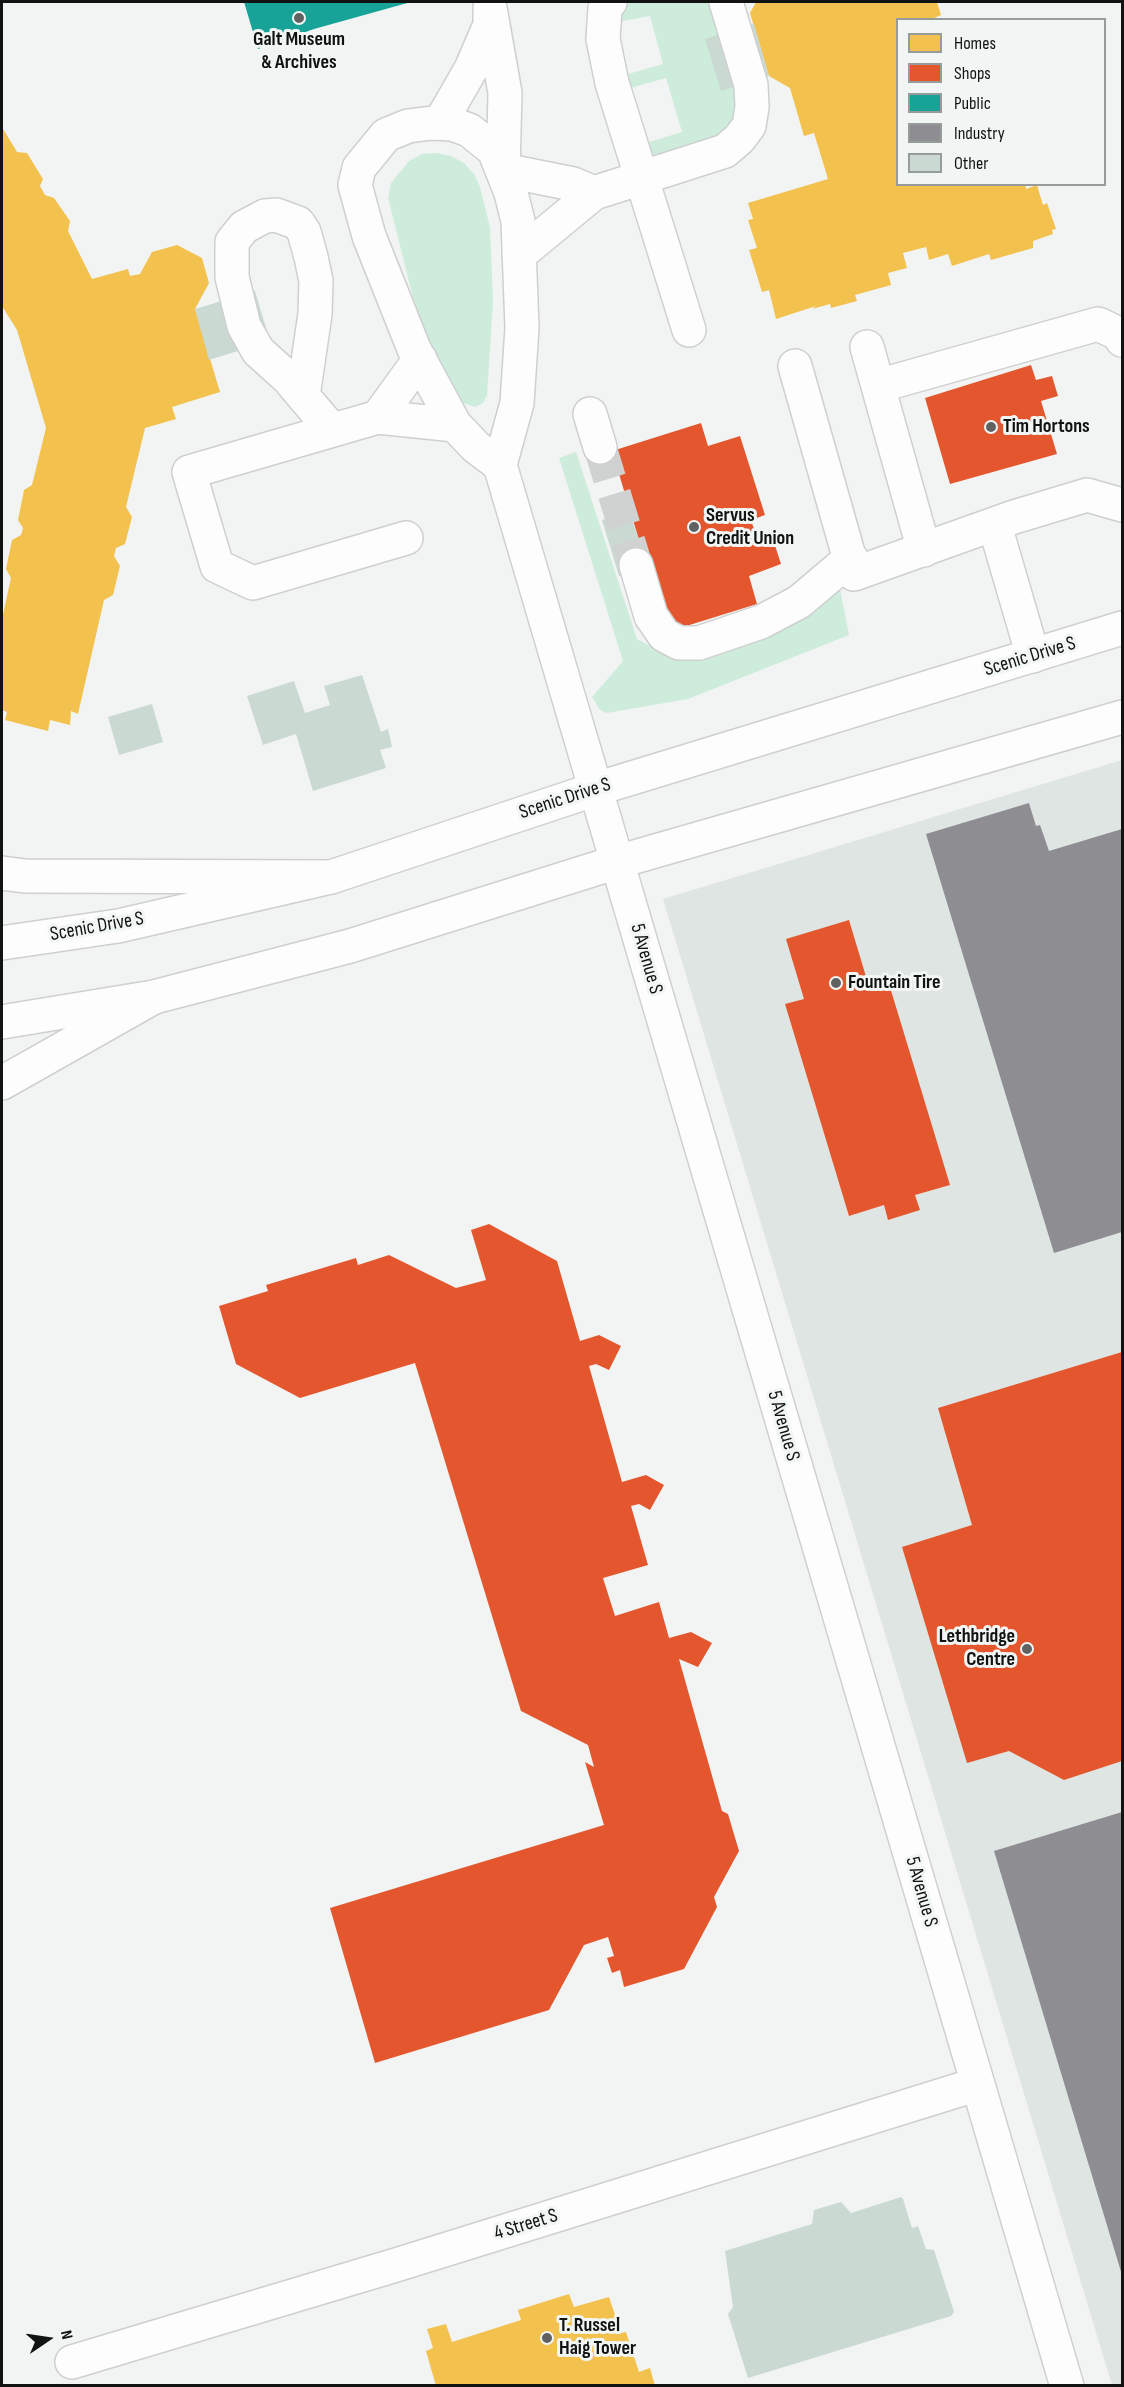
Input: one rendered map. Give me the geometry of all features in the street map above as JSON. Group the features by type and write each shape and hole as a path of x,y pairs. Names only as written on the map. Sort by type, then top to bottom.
{"main road":[{"path":"610,2 605,8 603,25 606,56 689,330"},
{"path":"519,255 594,193 725,151 739,139 749,126 752,107 751,85 726,2"},
{"path":"441,123 471,69 490,25 490,5"},
{"path":"490,5 505,93 503,170"},
{"path":"452,124 483,139 494,150 503,170 518,221 522,328 517,403 500,465 476,447 455,425 420,359 369,236 356,185 359,168 386,135 408,126 452,124"},
{"path":"503,170 540,176 594,193"},
{"path":"303,396 315,314 316,281 304,232 298,223 276,214 265,216 244,227 232,242 232,277 244,326 258,351 303,396 332,430"},
{"path":"878,386 1098,324 1119,334 1122,340"},
{"path":"867,347 924,550"},
{"path":"378,417 420,359"},
{"path":"795,366 854,574 995,526 1014,517 1087,495 1122,505"},
{"path":"590,414 600,447"},
{"path":"406,538 254,583 217,566 189,471 378,417 455,425"},
{"name":"5 Avenue S","path":"500,465 1067,2385"},
{"path":"995,526 1033,656"},
{"path":"636,565 651,616 664,635 679,643 699,643 761,622 799,602 851,558"},
{"name":"Scenic Drive S","path":"2,942 118,926 331,877 596,789 1122,628"},
{"path":"2,1022 154,997 350,946 617,861 1122,717"},
{"path":"2,873 25,876 331,877"},
{"path":"2,1083 154,997"},
{"name":"4 Street S","path":"72,2362 407,2262 978,2084"}],"shaded area":[{"name":"Lethbridge Centre","path":"1122,760 1122,2385 1112,2385 663,899"}],"green space":[{"path":"610,2 726,2 749,126 644,178 633,147 682,132 666,78 616,92 611,79 663,64 650,16 603,25"},
{"path":"437,153 451,156 464,163 474,174 480,187 490,227 493,301 487,396 483,403 475,407 463,403 431,348 413,298 388,198 391,183 409,161 422,154"},
{"path":"576,452 637,639 662,652 838,579 849,635 688,699 607,713 600,710 592,697 623,661 559,458"}],"building: Homes":[{"path":"756,2 937,2 941,15 934,18 896,18 896,186 1025,186 1026,189 1037,186 1043,205 1047,203 1056,229 1052,230 1053,234 1033,241 1033,248 991,260 989,254 952,266 948,254 929,260 926,247 903,253 907,268 888,273 891,285 855,295 857,301 831,308 830,304 812,309 816,306 776,319 769,290 762,292 749,250 757,248 748,220 753,219 748,203 828,179 814,133 804,136 790,88 769,76 750,13"},
{"path":"2,127 17,152 27,153 43,179 40,186 45,195 54,198 70,221 68,231 92,279 128,269 130,276 140,274 152,252 177,245 202,258 209,283 195,309 220,392 172,407 176,419 145,428 126,507 132,517 125,544 116,548 114,556 120,566 113,595 104,600 78,714 71,711 70,725 50,720 48,731 5,720 7,712 2,710 2,619 11,578 6,569 12,540 21,535 23,528 18,520 24,490 32,485 46,428 17,330 2,306"},
{"name":"T. Russel Haig Tower","path":"569,2294 574,2307 609,2297 621,2333 626,2332 639,2372 650,2368 655,2386 436,2386 426,2351 433,2348 427,2329 446,2324 452,2342 521,2320 518,2310"}],"building: Shops":[{"name":"Tim Hortons","path":"1031,365 1036,380 1052,376 1058,396 1041,401 1057,454 950,484 925,398"},
{"name":"Servus Credit Union","path":"701,423 708,446 740,436 765,515 751,520 757,538 771,533 781,564 749,576 757,604 667,632 612,451"},
{"path":"849,920 867,980 886,974 950,1185 915,1195 920,1210 888,1220 884,1205 849,1216 785,1004 804,999 786,939"},
{"path":"489,1224 557,1261 580,1341 599,1335 621,1346 609,1370 596,1364 589,1366 622,1482 646,1475 664,1485 650,1510 639,1504 631,1506 648,1565 603,1578 615,1616 659,1602 669,1638 691,1632 712,1643 698,1667 679,1659 722,1811 728,1814 739,1851 714,1897 717,1907 684,1969 624,1987 620,1970 612,1973 607,1958 614,1956 608,1937 584,1945 549,2010 375,2063 330,1908 604,1825 585,1762 594,1767 588,1745 521,1711 415,1363 300,1398 236,1364 219,1306 268,1291 266,1285 356,1258 358,1265 389,1255 456,1288 486,1280 471,1230"},
{"name":"Lethbridge Centre","path":"1122,1352 1122,1761 1064,1780 1009,1751 967,1763 902,1547 972,1525 938,1408"}],"building: Public":[{"name":"Galt Museum & Archives","path":"244,2 411,2 314,29 258,49"}],"building: Industry":[{"path":"1029,803 1036,826 1040,825 1049,851 1122,829 1122,1232 1054,1253 926,834"},
{"path":"1122,1812 1122,2275 994,1851"}],"building: Other":[{"path":"754,24 769,76 721,91 705,39"},
{"path":"255,291 270,341 209,360 195,309"},
{"path":"630,512 647,567 619,576 602,520"},
{"path":"362,675 381,732 388,729 392,747 380,750 386,768 313,791 296,734 263,745 247,696 294,681 305,713 330,705 324,686"},
{"path":"152,704 163,742 119,755 108,717"},
{"path":"901,2197 912,2228 918,2226 926,2249 934,2250 954,2312 951,2316 748,2378 728,2314 733,2307 725,2251 812,2224 814,2210 841,2202 851,2213"}],"tunnel":[{"path":"600,447 636,565"}],"place":[{"name":"Galt Museum & Archives","path":"299,18"},
{"name":"Tim Hortons","path":"991,427"},
{"name":"Servus Credit Union","path":"694,527"},
{"name":"Fountain Tire","path":"836,983"},
{"name":"Lethbridge Centre","path":"1027,1649"},
{"name":"T. Russel Haig Tower","path":"547,2338"}]}
